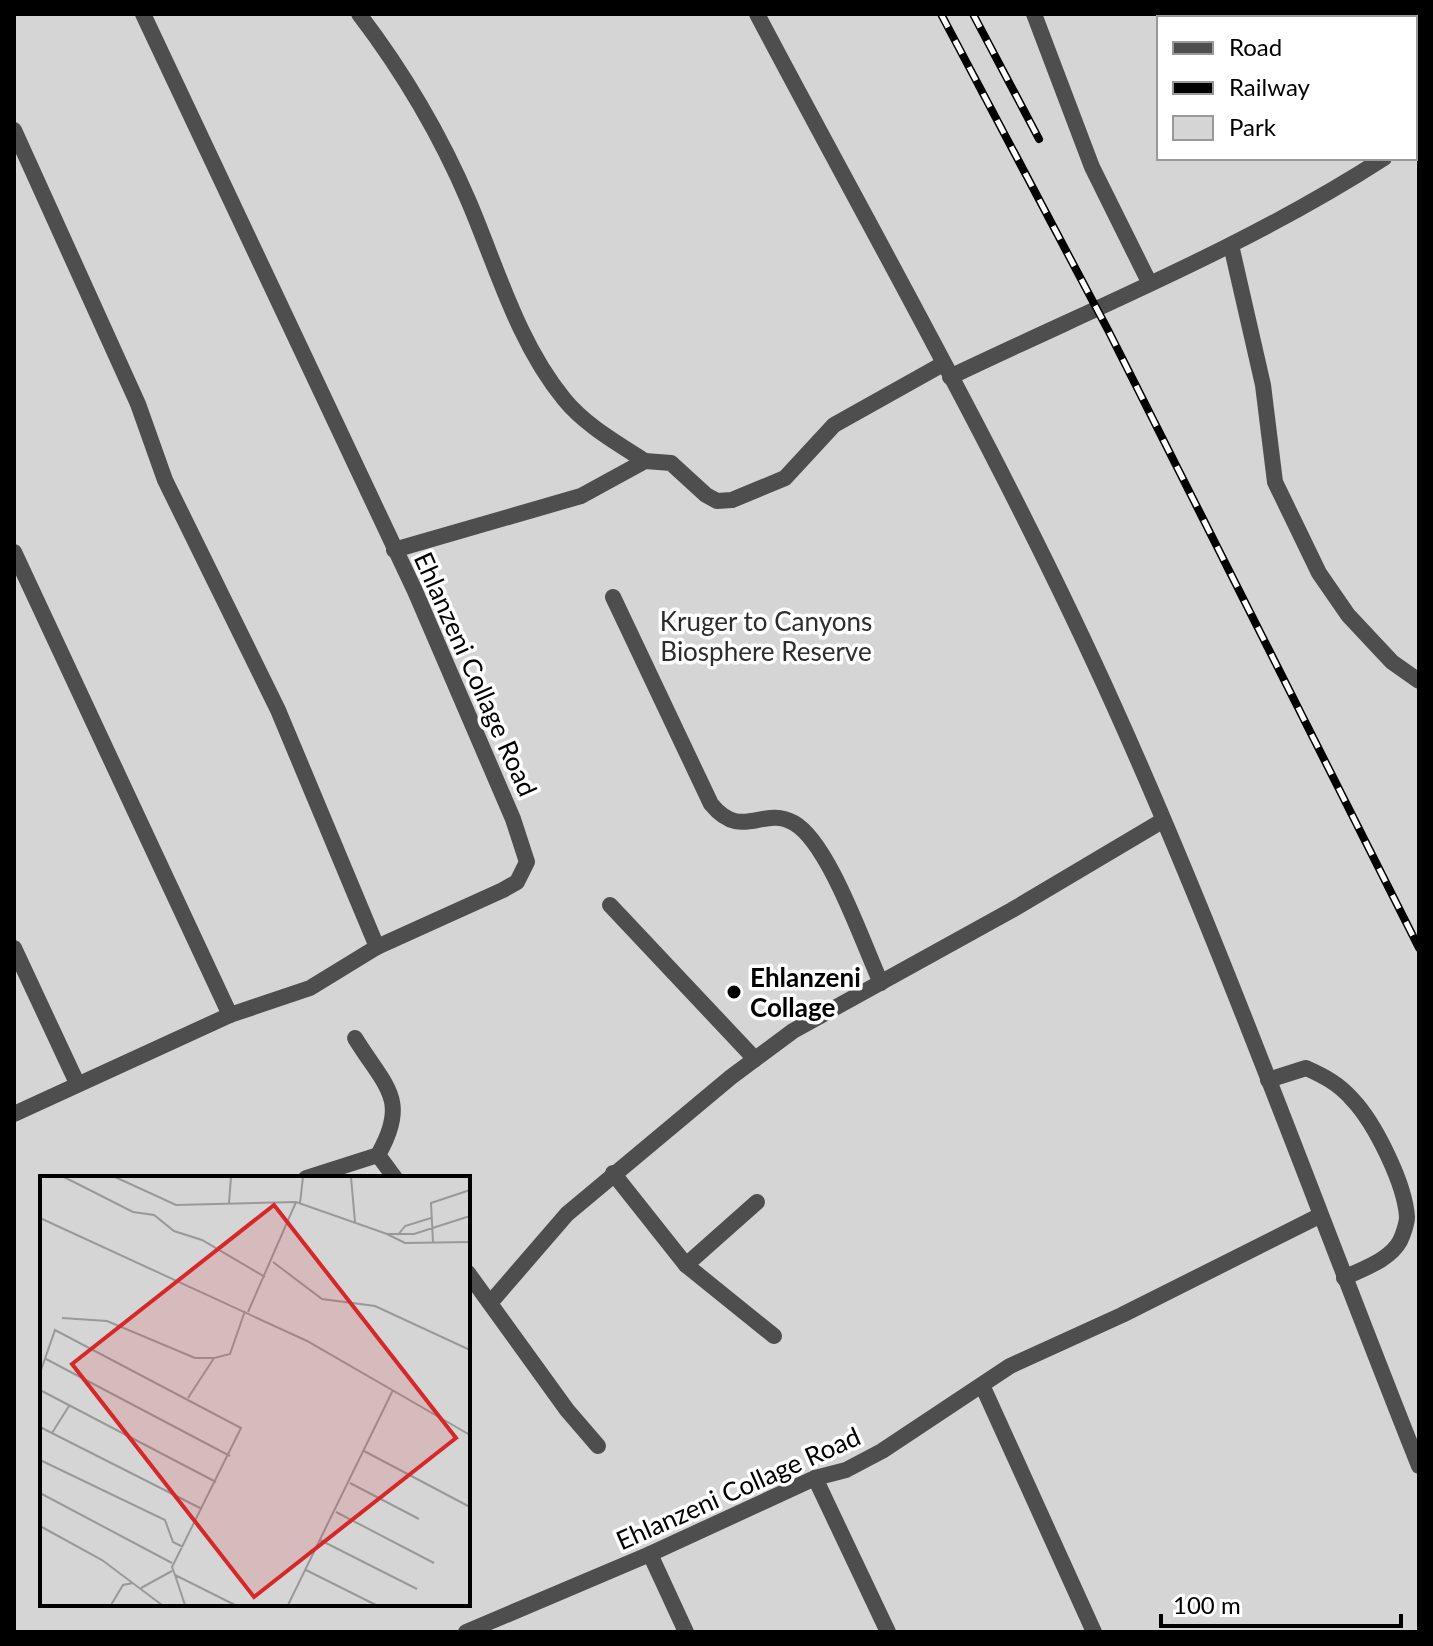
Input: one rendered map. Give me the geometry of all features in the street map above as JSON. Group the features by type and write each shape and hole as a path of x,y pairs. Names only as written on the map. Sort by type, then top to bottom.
{"street":[{"path":"143,14 394,550"},
{"path":"359,14 386,50 438,134 532,350 563,398 582,418 645,461 671,463 717,501 732,500 785,478 823,433 947,370 1076,317 1231,245 1321,199 1381,160"},
{"path":"757,14 947,370 1094,665 1268,1080 1319,1216 1416,1448 1419,1466"},
{"path":"1034,14 1092,167 1142,286"},
{"path":"14,130 138,404 165,480 290,738 377,947"},
{"path":"1231,245 1263,385 1275,482 1319,573 1348,615 1392,662 1419,681"},
{"name":"Ehlanzeni Collage Road","path":"14,1114 230,1015 310,988 377,947 517,882 527,862 513,819 394,550 581,496 645,461"},
{"path":"14,552 230,1015"},
{"path":"613,597 682,749 711,804 728,821 742,824 778,818 792,821 803,830 824,856 881,983"},
{"path":"491,1302 567,1214 613,1173 793,1031 1162,821"},
{"path":"610,905 755,1059"},
{"path":"14,948 77,1083"},
{"path":"312,1176 378,1155 394,1125 396,1110 355,1038"},
{"path":"1268,1080 1306,1068 1330,1079 1353,1099 1374,1129 1393,1170 1407,1218 1399,1243 1377,1262 1344,1278"},
{"path":"378,1155 394,1176"},
{"path":"613,1173 686,1265 774,1336"},
{"path":"686,1265 757,1202"},
{"name":"Ehlanzeni Collage Road","path":"466,1632 486,1628 815,1478 846,1470 882,1451 1010,1366 1122,1315 1319,1216"},
{"path":"471,1283 491,1302 538,1371 598,1446"},
{"path":"982,1385 1094,1632"},
{"path":"815,1478 888,1632"},
{"path":"650,1554 686,1632"}],"green space":[{"name":"Kruger to Canyons Biosphere Reserve","path":"14,14 1419,14 1419,1632 14,1632"}],"railway":[{"path":"941,14 1108,330 1419,948"},
{"path":"973,14 1039,139"}],"place":[{"name":"Ehlanzeni Collage","path":"734,992"}]}
